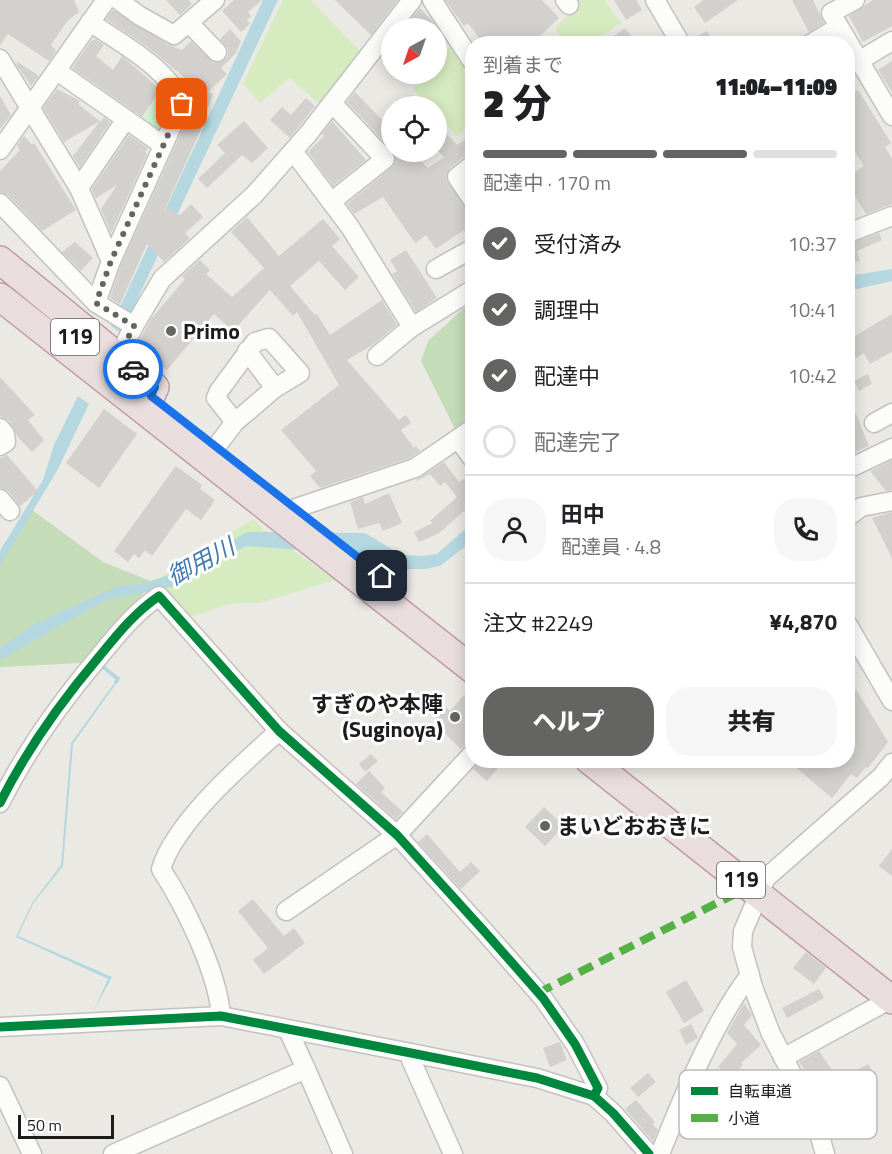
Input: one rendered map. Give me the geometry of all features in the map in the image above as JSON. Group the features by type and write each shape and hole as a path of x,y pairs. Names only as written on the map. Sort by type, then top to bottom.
{"highway":[{"name":"119","path":"0,260 155,387 151,396"},
{"name":"119","path":"0,278 216,447 290,514 376,582 465,663"},
{"name":"119","path":"0,297 228,476"},
{"name":"119","path":"0,315 133,413 290,514"},
{"name":"119","path":"376,582 465,642"},
{"name":"119","path":"600,768 763,886"},
{"name":"119","path":"626,768 763,886 892,992"}],"street":[{"path":"0,150 106,0"},
{"path":"118,0 140,16 174,35 215,0"},
{"path":"118,357 126,322 162,279 254,195 332,103 412,0"},
{"path":"432,0 465,50"},
{"path":"655,0 676,36"},
{"path":"844,36 831,13 855,0"},
{"path":"90,22 150,65 177,91 182,104 111,261 96,303"},
{"path":"189,22 218,52"},
{"path":"824,36 839,27"},
{"path":"859,61 892,41"},
{"path":"855,54 887,95 892,116"},
{"path":"0,60 79,188 111,261"},
{"path":"57,71 163,145"},
{"path":"331,202 385,159 332,103"},
{"path":"79,188 126,119"},
{"path":"293,151 350,227 412,327"},
{"path":"465,171 457,177 465,189"},
{"path":"0,203 96,303 126,322"},
{"path":"855,230 892,216"},
{"path":"436,269 465,255"},
{"path":"377,356 412,327 465,294"},
{"path":"216,447 235,422 275,388 300,373 269,338 255,342 247,351 216,398 235,422"},
{"path":"247,351 275,388"},
{"path":"874,423 892,413"},
{"path":"0,428 5,434 6,442 0,446"},
{"path":"290,514 415,468 465,436"},
{"path":"855,466 892,448"},
{"path":"855,512 861,507 892,501"},
{"path":"0,802 20,762 59,704 136,612 159,596 279,731 397,835 543,999 587,1065 598,1088 594,1096"},
{"path":"855,637 892,701"},
{"path":"221,1016 201,947 181,900 161,869 167,850 226,778 279,731"},
{"path":"286,911 397,835 465,762"},
{"path":"789,1070 771,1034 750,975 742,946 743,931 763,886 881,777 892,763"},
{"path":"697,1070 735,994 750,975"},
{"path":"783,1058 892,992"},
{"path":"0,1027 221,1016 411,1053 555,1083 594,1096 613,1113 649,1154"},
{"path":"288,1030 344,1154"},
{"path":"411,1053 411,1060 453,1154"},
{"path":"113,1154 306,1069"},
{"path":"0,1086 32,1154"},
{"path":"660,1154 679,1107"},
{"path":"821,1139 825,1154"}],"green space":[{"path":"283,0 311,0 361,52 320,104 289,78 260,103 243,83"},
{"path":"575,0 604,0 621,23 601,36 561,36 555,28 579,5"},
{"path":"453,44 465,62 465,129 457,136 447,125 447,96 420,96 413,89 418,84 447,84 447,51"},
{"path":"165,86 176,106 164,131 154,132 140,123"},
{"path":"465,307 465,424 455,429 421,361 428,341"},
{"path":"32,510 103,562 153,582 81,663 0,667 0,554"},
{"path":"253,519 264,530 335,580 259,603 229,604 184,619 153,582"}],"water":[{"path":"263,0 278,0 121,334 111,326"},
{"path":"892,269 892,281 855,289 855,275"},
{"path":"78,396 89,404 58,469 0,566 0,551 43,480 54,445"},
{"name":"御用川","path":"465,529 465,546 440,566 425,569 406,569 385,560 363,555 247,546 175,586 106,600 0,660 0,648 34,624 118,586 142,584 177,572 247,532 365,533 402,555 437,554"},
{"path":"97,662 120,678 73,744 63,866 33,904 18,936 112,977 93,1012 108,979 16,937 32,903 61,865 71,743 118,678"}],"building":[{"path":"0,0 74,0 79,12 68,20 51,45 56,51 49,61 8,34 0,45"},
{"path":"166,0 189,0 192,4 180,15"},
{"path":"234,0 262,0 248,12 251,16 247,20 250,24 241,32 222,11"},
{"path":"335,0 398,0 384,18 381,18 381,22 371,35"},
{"path":"445,0 542,0 559,18 540,36 478,36 468,23 464,26"},
{"path":"614,0 636,0 642,10 626,20"},
{"path":"703,0 738,0 705,23 694,7"},
{"path":"792,0 813,0 824,23 809,32"},
{"path":"873,0 892,0 892,26 863,42 849,16"},
{"path":"420,8 429,18 412,18"},
{"path":"113,10 169,45 182,50 191,41 214,63 228,56 228,49 220,39 230,29 241,41 236,53 221,68 227,74 208,92 213,94 205,115 207,116 164,211 167,208 180,215 191,204 203,217 185,233 190,238 164,262 147,244 120,304 110,298 121,265 193,107 204,114 193,102 195,86 149,48 106,19"},
{"path":"625,28 631,36 614,36"},
{"path":"707,31 710,36 698,36"},
{"path":"96,39 104,45 96,56 113,70 122,56 161,90 142,117 72,68 91,41"},
{"path":"892,61 892,92 878,70"},
{"path":"18,62 39,76 31,86 16,64"},
{"path":"57,89 80,101 78,104 100,121 64,142 43,108"},
{"path":"858,90 891,143 885,147 892,159 892,204 866,214 855,196 855,172 864,166 855,152 855,92"},
{"path":"355,92 381,119 381,138 347,102"},
{"path":"0,96 11,115 0,129"},
{"path":"306,98 315,106 290,138 270,120 282,107 291,115"},
{"path":"104,117 110,122 80,167 73,156"},
{"path":"244,121 268,148 252,163 242,155 207,188 198,179 225,153 217,145"},
{"path":"332,121 366,160 333,186 308,152 324,136 322,134"},
{"path":"129,135 148,148 145,152 147,154 111,233 101,209 117,185 96,198 92,189"},
{"path":"447,135 457,145 465,140 465,156 450,168 446,178 465,206 465,231 436,249 426,235 415,243 383,197 354,214 347,204 396,162 422,162 428,168 437,162 447,162"},
{"path":"24,136 32,145 34,143 76,210 42,231 8,195 0,192 0,171 20,150 17,146"},
{"path":"247,217 279,256 323,219 340,239 332,246 359,277 345,290 319,261 290,286 315,315 317,314 330,335 382,300 397,325 374,344 347,360 399,420 406,415 411,423 401,430 414,448 416,446 420,451 410,458 320,488 310,476 316,471 281,430 339,385 297,312 293,316 270,290 235,329 231,325 229,327 214,314 167,370 137,345 151,319 185,279 182,276 200,260 210,270 206,274 232,297 264,268 231,232"},
{"path":"879,233 882,240 857,251 860,261 855,262 855,242"},
{"path":"75,242 93,258 81,271 62,252"},
{"path":"406,250 437,298 416,312 392,274 397,271 390,260"},
{"path":"892,314 892,352 870,364 864,353 855,359 855,336"},
{"path":"868,374 872,384 859,391 855,380"},
{"path":"0,377 35,415 28,420 44,440 32,452 18,437 9,421 0,416"},
{"path":"104,409 137,434 99,488 66,463"},
{"path":"855,414 869,446 855,452"},
{"path":"7,455 38,491 20,506 8,491 0,488 0,458"},
{"path":"892,460 892,490 886,491 870,471"},
{"path":"444,462 459,482 465,478 465,510 439,533 419,542 414,532 433,523 430,521 457,497 445,482 440,486 430,474 416,480"},
{"path":"176,466 202,485 200,489 215,500 201,520 186,509 152,556 145,550 139,558 134,554 128,562 114,551"},
{"path":"389,493 402,523 383,531 379,523 358,529 350,502 363,497 365,504"},
{"path":"892,512 892,558 872,518"},
{"path":"855,689 888,742 868,768 866,767 857,778 851,774 832,798 796,768 855,768"},
{"name":"すぎのや本陣 (Suginoya)","path":"465,694 465,745 461,749 433,722 446,707 450,711"},
{"path":"371,754 378,761 365,772 359,764"},
{"path":"474,768 498,768 487,781"},
{"path":"369,771 385,788 381,792 403,812 396,819 356,784"},
{"name":"まいどおおきに","path":"544,807 564,826 545,846 525,827"},
{"path":"427,834 460,872 471,862 480,871 461,889 418,842"},
{"path":"892,849 892,876 879,866"},
{"path":"253,899 284,936 294,928 305,943 264,974 253,960 268,948 238,911"},
{"path":"806,952 826,968 814,984 793,968"},
{"path":"686,980 704,1011 684,1023 666,992"},
{"path":"819,989 824,998 787,1018 782,1008"},
{"path":"744,1003 752,1015 744,1025 761,1045 741,1063 743,1064 738,1070 722,1070 718,1067 737,1044 727,1033"},
{"path":"691,1024 698,1038 686,1045 679,1030"},
{"path":"560,1042 567,1060 550,1067 543,1048"},
{"path":"819,1051 832,1070 805,1070 799,1062"},
{"path":"868,1064 872,1070 857,1070"},
{"path":"648,1073 656,1082 638,1097 630,1088"},
{"path":"636,1100 655,1122 652,1124 658,1130 653,1141 625,1109"}],"waterway":[{"path":"101,665 118,679 116,682"}],"marked path":[{"path":"538,993 739,892"}],"cycle path":[{"path":"0,803 44,728 70,692 126,625 159,596 279,731 397,835 543,998 575,1044 598,1088 594,1096"},
{"path":"0,1027 221,1016 411,1053 537,1078 594,1096 613,1113 649,1154"}],"way so far":[{"path":"133,369 118,357 134,326 96,303 111,261 182,104"}],"place":[{"name":"Primo","path":"171,331"},
{"name":"すぎのや本陣 (Suginoya)","path":"455,717"},
{"name":"まいどおおきに","path":"545,826"}],"route":[{"path":"133,369 155,387 151,396 382,576"}]}
